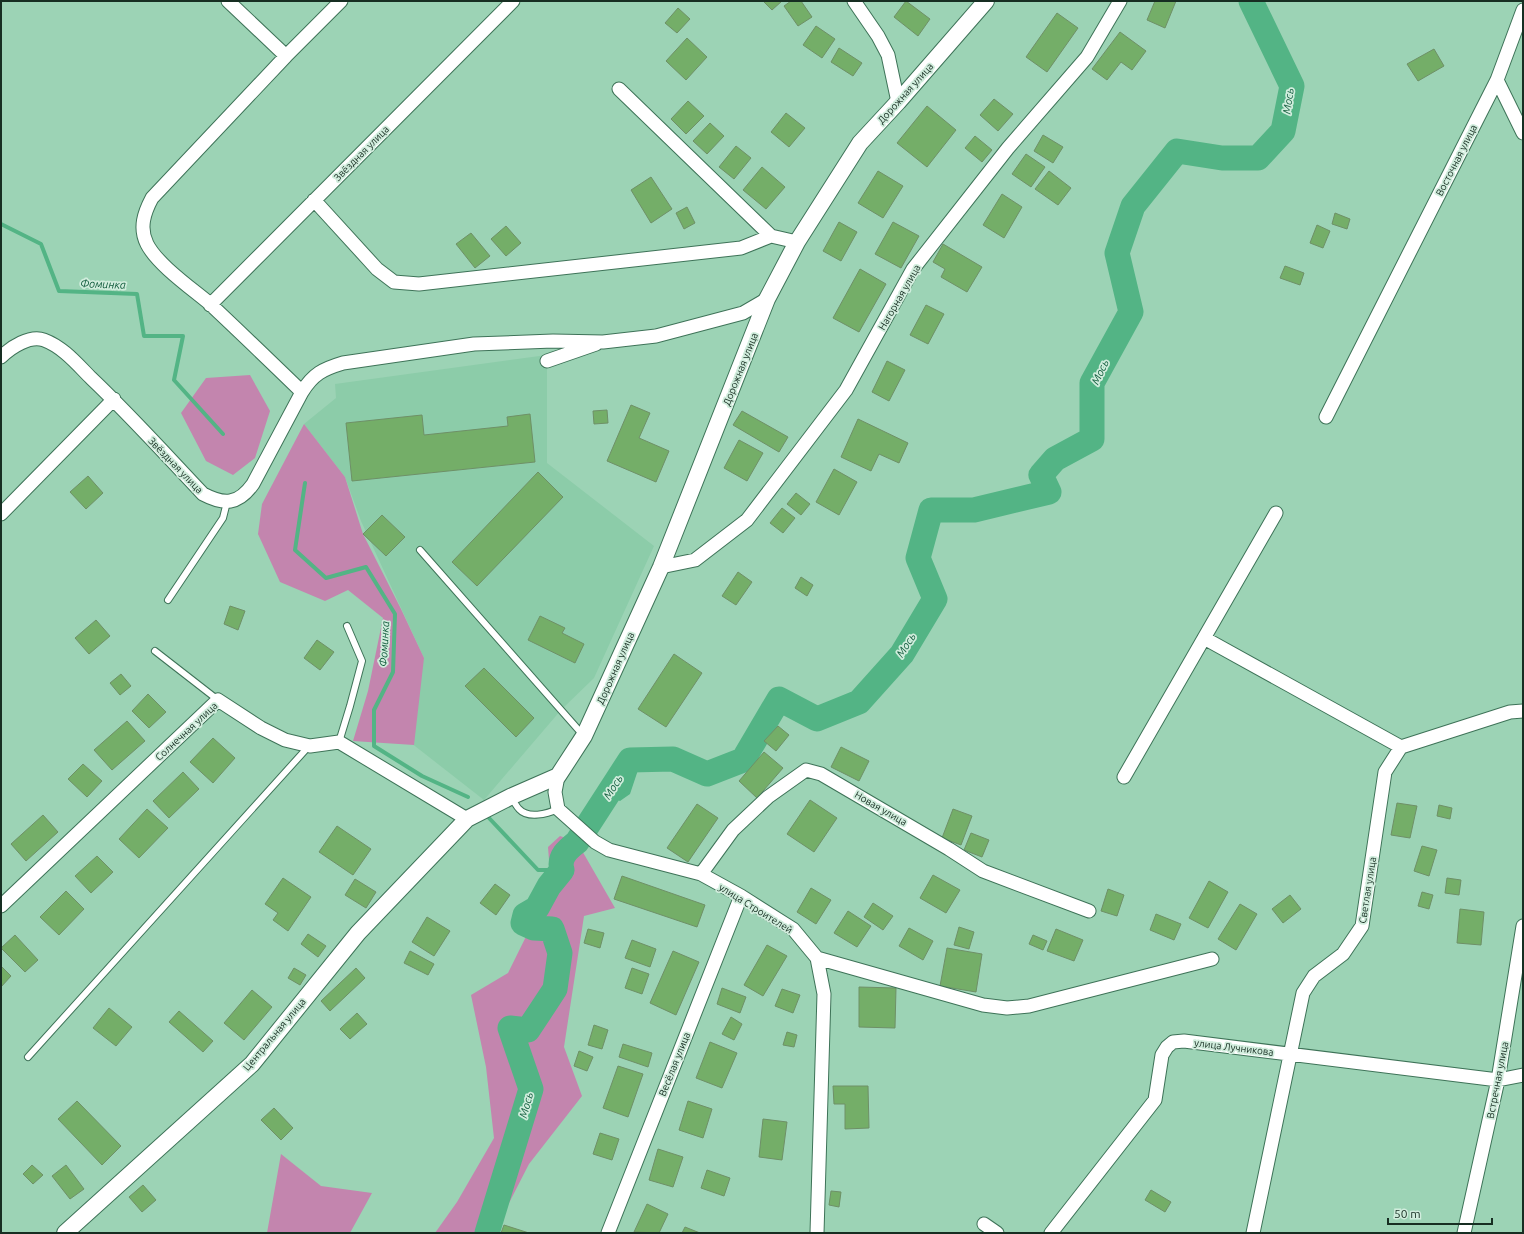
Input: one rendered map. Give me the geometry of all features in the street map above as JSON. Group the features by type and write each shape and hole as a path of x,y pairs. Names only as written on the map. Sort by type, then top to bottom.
{"street":[{"path":"228,1 286,56"},
{"path":"302,392 210,305 157,258 147,244 142,226 145,212 152,198 286,56 341,1"},
{"name":"Звёздная улица","path":"210,305 513,1"},
{"path":"854,1 878,36 888,55 898,102"},
{"name":"Дорожная улица","path":"558,776 584,736 661,567 767,299 797,242 860,143 898,102 986,1"},
{"name":"Нагорная улица","path":"661,567 695,560 747,520 846,390 913,269 1008,148 1087,57 1120,1"},
{"name":"Восточная улица","path":"1326,417 1497,80 1523,10"},
{"path":"1497,80 1523,134"},
{"path":"619,89 772,236 797,242"},
{"path":"314,200 377,269 394,282 419,284 741,248 772,236"},
{"path":"227,502 236,500 247,493 309,380 324,369 343,363 474,344 553,341 603,342 656,336 743,313 767,299"},
{"name":"Звёздная улица","path":"1,357 9,349 24,341 43,340 62,349 114,399 202,494 216,501 227,502"},
{"path":"547,361 603,342"},
{"path":"1,514 114,399"},
{"path":"1124,777 1276,513"},
{"path":"1204,638 1401,747 1510,712 1523,711"},
{"name":"Солнечная улица","path":"1,906 218,700 261,728 285,740 310,746 339,742"},
{"path":"339,742 468,819"},
{"name":"Светлая улица","path":"1253,1233 1303,994 1314,976 1343,954 1362,926 1385,772 1401,747"},
{"name":"Новая улица","path":"701,874 733,830 768,797 806,770 821,774 950,848 983,871 1089,911"},
{"path":"558,776 555,792 558,809"},
{"name":"Центральная улица","path":"64,1233 252,1064 358,933 468,819 510,797 558,776"},
{"name":"улица Строителей","path":"558,809 595,842 609,850 701,874 741,896 793,928 817,958 824,994 817,1233"},
{"name":"Весёлая улица","path":"608,1233 741,896"},
{"name":"Встречная улица","path":"1464,1233 1498,1080 1523,926"},
{"path":"817,958 983,1005 1007,1008 1029,1006 1212,959"},
{"name":"улица Лучникова","path":"1051,1233 1155,1100 1162,1055 1167,1047 1173,1042 1184,1041 1498,1080 1523,1075"},
{"path":"984,1224 997,1233"}],"lane":[{"path":"168,600 223,518 227,502"},
{"path":"420,550 584,736"},
{"path":"339,742 362,661 347,626"},
{"path":"155,651 218,700"},
{"path":"28,1057 310,746"},
{"path":"510,797 519,810 533,815 548,813 558,809"}],"shaded area":[{"path":"547,355 547,463 654,546 594,678 561,710 484,800 397,732 424,658 361,521 345,477 304,424 336,398 335,384"},
{"path":"250,375 270,411 255,458 233,475 206,461 181,413 206,378"},
{"path":"304,424 345,477 363,534 424,658 414,745 353,741 368,691 383,618 348,590 325,601 280,582 258,534 262,504"},
{"path":"560,836 577,842 615,908 584,916 564,1047 582,1096 529,1164 509,1203 489,1233 435,1233 457,1202 494,1138 486,1067 471,995 508,973 551,886 548,847"},
{"path":"281,1154 321,1186 372,1193 350,1233 267,1233"}],"water":[{"path":"625,759 627,766 636,765 639,767 630,794 620,801 615,799 615,794 607,785 615,768"}],"building":[{"path":"763,1 782,1 772,10"},
{"path":"791,1 801,1 812,17 798,26 784,6"},
{"path":"906,1 930,19 918,36 894,17"},
{"path":"1155,1 1176,1 1165,28 1147,20"},
{"path":"678,8 690,19 677,33 665,23"},
{"path":"1057,13 1078,28 1047,72 1026,57"},
{"path":"816,26 835,39 822,58 803,45"},
{"path":"1120,32 1146,51 1132,70 1121,62 1107,80 1092,69"},
{"path":"687,38 707,57 686,80 666,61"},
{"path":"839,48 862,63 853,76 831,62"},
{"path":"1434,49 1444,66 1418,81 1407,64"},
{"path":"994,99 1013,114 998,131 980,115"},
{"path":"688,101 704,116 686,134 671,119"},
{"path":"927,106 956,130 927,167 897,143"},
{"path":"786,113 805,128 789,147 771,132"},
{"path":"710,123 724,136 707,154 693,141"},
{"path":"1043,135 1063,147 1053,163 1034,151"},
{"path":"975,136 992,150 982,162 965,148"},
{"path":"736,146 751,158 734,179 719,167"},
{"path":"1026,154 1045,167 1031,187 1012,174"},
{"path":"762,167 785,187 766,209 743,190"},
{"path":"878,171 903,186 883,218 858,203"},
{"path":"1049,171 1071,188 1058,205 1035,189"},
{"path":"651,177 672,209 651,223 631,190"},
{"path":"1002,194 1022,207 1004,238 983,225"},
{"path":"687,207 695,223 684,229 676,213"},
{"path":"1335,213 1350,219 1347,229 1332,224"},
{"path":"839,222 857,232 841,261 823,251"},
{"path":"893,222 919,236 901,268 875,254"},
{"path":"1317,225 1330,231 1323,248 1310,243"},
{"path":"506,226 521,243 506,256 491,239"},
{"path":"471,233 490,256 475,268 456,244"},
{"path":"943,244 982,267 967,292 941,277 945,269 933,262"},
{"path":"1285,266 1304,273 1300,285 1280,278"},
{"path":"860,269 886,284 859,332 833,318"},
{"path":"926,305 944,314 928,344 910,335"},
{"path":"887,361 905,370 889,401 872,392"},
{"path":"631,405 650,413 639,438 669,451 656,482 607,461"},
{"path":"607,410 608,423 594,424 593,411"},
{"path":"742,411 788,437 779,452 733,425"},
{"path":"530,414 535,462 352,481 346,423 422,415 424,435 508,426 507,417"},
{"path":"858,419 908,443 899,463 879,454 871,471 841,457"},
{"path":"739,440 763,453 747,481 724,468"},
{"path":"834,469 857,482 839,515 816,502"},
{"path":"538,472 563,497 477,586 452,562"},
{"path":"88,476 103,493 86,509 70,492"},
{"path":"796,493 810,504 801,515 787,504"},
{"path":"782,508 795,518 783,533 770,523"},
{"path":"382,515 405,537 386,556 363,534"},
{"path":"738,572 752,582 736,605 722,596"},
{"path":"801,577 813,585 807,596 795,588"},
{"path":"230,606 245,611 238,630 224,624"},
{"path":"540,616 565,628 562,633 584,644 575,663 528,640"},
{"path":"96,620 110,636 89,654 75,638"},
{"path":"317,640 334,652 320,670 304,658"},
{"path":"674,654 702,673 666,727 638,709"},
{"path":"484,668 534,718 516,737 465,686"},
{"path":"121,674 131,686 120,695 110,683"},
{"path":"148,694 166,712 149,728 132,711"},
{"path":"127,721 145,741 112,770 94,750"},
{"path":"778,726 789,735 776,751 764,741"},
{"path":"213,738 235,758 213,783 190,762"},
{"path":"841,747 869,761 859,781 831,767"},
{"path":"764,752 783,768 757,798 739,781"},
{"path":"83,764 102,781 87,797 68,779"},
{"path":"183,772 199,789 169,818 153,801"},
{"path":"810,800 837,818 814,852 787,834"},
{"path":"1397,803 1417,806 1410,838 1391,835"},
{"path":"697,804 718,818 688,862 667,848"},
{"path":"1439,805 1452,808 1450,819 1437,816"},
{"path":"147,809 168,828 139,858 119,839"},
{"path":"953,809 972,816 961,845 942,838"},
{"path":"43,815 58,832 26,861 11,844"},
{"path":"337,826 371,849 353,875 319,852"},
{"path":"971,833 989,840 982,857 964,850"},
{"path":"1422,846 1437,850 1429,876 1414,871"},
{"path":"97,856 113,872 91,893 75,876"},
{"path":"933,875 960,890 946,913 920,898"},
{"path":"622,876 705,905 697,927 614,899"},
{"path":"283,878 311,897 288,931 273,920 278,913 265,904"},
{"path":"1447,878 1461,880 1459,895 1445,893"},
{"path":"355,879 376,892 366,908 345,895"},
{"path":"1209,881 1228,892 1208,928 1189,918"},
{"path":"495,884 510,895 496,915 480,903"},
{"path":"811,888 831,900 816,924 797,912"},
{"path":"1108,889 1124,895 1117,916 1101,911"},
{"path":"66,891 84,909 59,935 40,917"},
{"path":"1422,892 1433,895 1429,909 1418,906"},
{"path":"1290,895 1301,909 1283,923 1272,909"},
{"path":"873,903 893,916 883,930 864,917"},
{"path":"1240,904 1257,914 1236,950 1218,939"},
{"path":"1460,909 1484,912 1481,945 1457,943"},
{"path":"848,911 871,926 857,947 834,933"},
{"path":"1156,914 1181,924 1174,940 1150,930"},
{"path":"427,917 450,931 434,956 412,942"},
{"path":"959,927 974,932 969,949 954,945"},
{"path":"909,928 933,941 923,960 899,946"},
{"path":"588,929 604,933 600,948 584,943"},
{"path":"1056,929 1083,940 1074,961 1047,951"},
{"path":"308,934 326,946 318,957 301,944"},
{"path":"15,935 38,960 25,972 1,948"},
{"path":"1033,935 1047,941 1043,950 1029,944"},
{"path":"632,940 656,949 650,967 625,958"},
{"path":"767,945 787,956 763,996 744,985"},
{"path":"947,948 982,954 976,992 940,986"},
{"path":"410,951 434,964 428,975 404,963"},
{"path":"673,951 699,962 676,1015 650,1003"},
{"path":"1,966 11,976 1,987"},
{"path":"294,968 306,975 300,985 288,978"},
{"path":"356,968 365,978 330,1011 321,1001"},
{"path":"632,968 649,974 642,994 625,988"},
{"path":"859,987 896,988 895,1028 859,1027"},
{"path":"722,988 746,997 740,1013 717,1004"},
{"path":"782,989 800,995 793,1013 775,1006"},
{"path":"252,990 272,1007 244,1040 224,1023"},
{"path":"109,1008 132,1027 116,1046 93,1028"},
{"path":"179,1011 213,1041 203,1052 169,1022"},
{"path":"357,1013 367,1024 350,1039 340,1029"},
{"path":"731,1017 742,1024 734,1040 722,1034"},
{"path":"594,1025 608,1030 602,1049 588,1045"},
{"path":"787,1032 797,1035 794,1047 783,1045"},
{"path":"710,1042 737,1053 722,1088 696,1078"},
{"path":"623,1044 652,1053 648,1067 619,1057"},
{"path":"579,1051 593,1057 587,1071 574,1066"},
{"path":"618,1066 643,1074 628,1117 603,1108"},
{"path":"833,1086 868,1086 869,1128 845,1129 845,1104 834,1104"},
{"path":"77,1101 121,1146 102,1165 58,1119"},
{"path":"688,1101 712,1109 703,1138 679,1130"},
{"path":"274,1108 293,1128 281,1140 261,1120"},
{"path":"763,1119 787,1122 782,1160 759,1157"},
{"path":"600,1133 619,1139 612,1160 593,1154"},
{"path":"658,1149 683,1157 673,1187 649,1180"},
{"path":"32,1165 43,1175 33,1184 23,1174"},
{"path":"66,1165 84,1189 70,1199 52,1176"},
{"path":"707,1170 730,1178 724,1196 701,1188"},
{"path":"143,1185 156,1200 142,1212 129,1197"},
{"path":"1151,1190 1171,1202 1165,1212 1145,1200"},
{"path":"831,1191 841,1192 839,1207 829,1205"},
{"path":"647,1204 668,1214 659,1233 634,1232"},
{"path":"504,1225 529,1233 501,1233"},
{"path":"685,1227 700,1233 682,1233"}],"waterway":[{"name":"Мось","path":"487,1233 531,1089 510,1028 528,1030 555,989 560,953 552,929 534,928 523,923 525,915 537,908 549,886 562,870 561,861 563,857 577,842 630,760 673,759 707,774 743,760 779,699 817,719 859,702 902,654 935,599 918,558 931,510 974,510 1049,492 1041,475 1055,459 1092,439 1092,383 1131,312 1117,253 1133,206 1177,151 1222,158 1258,158 1283,131 1292,86 1251,1"},
{"name":"Фоминка","path":"1,224 41,244 59,291 137,294 144,336 183,336 174,380 223,434"},
{"name":"Фоминка","path":"305,483 295,550 326,578 366,567 395,614 393,672 374,710 374,746 422,776 468,797"},
{"name":"Фоминка","path":"489,818 538,870 562,870"}]}
